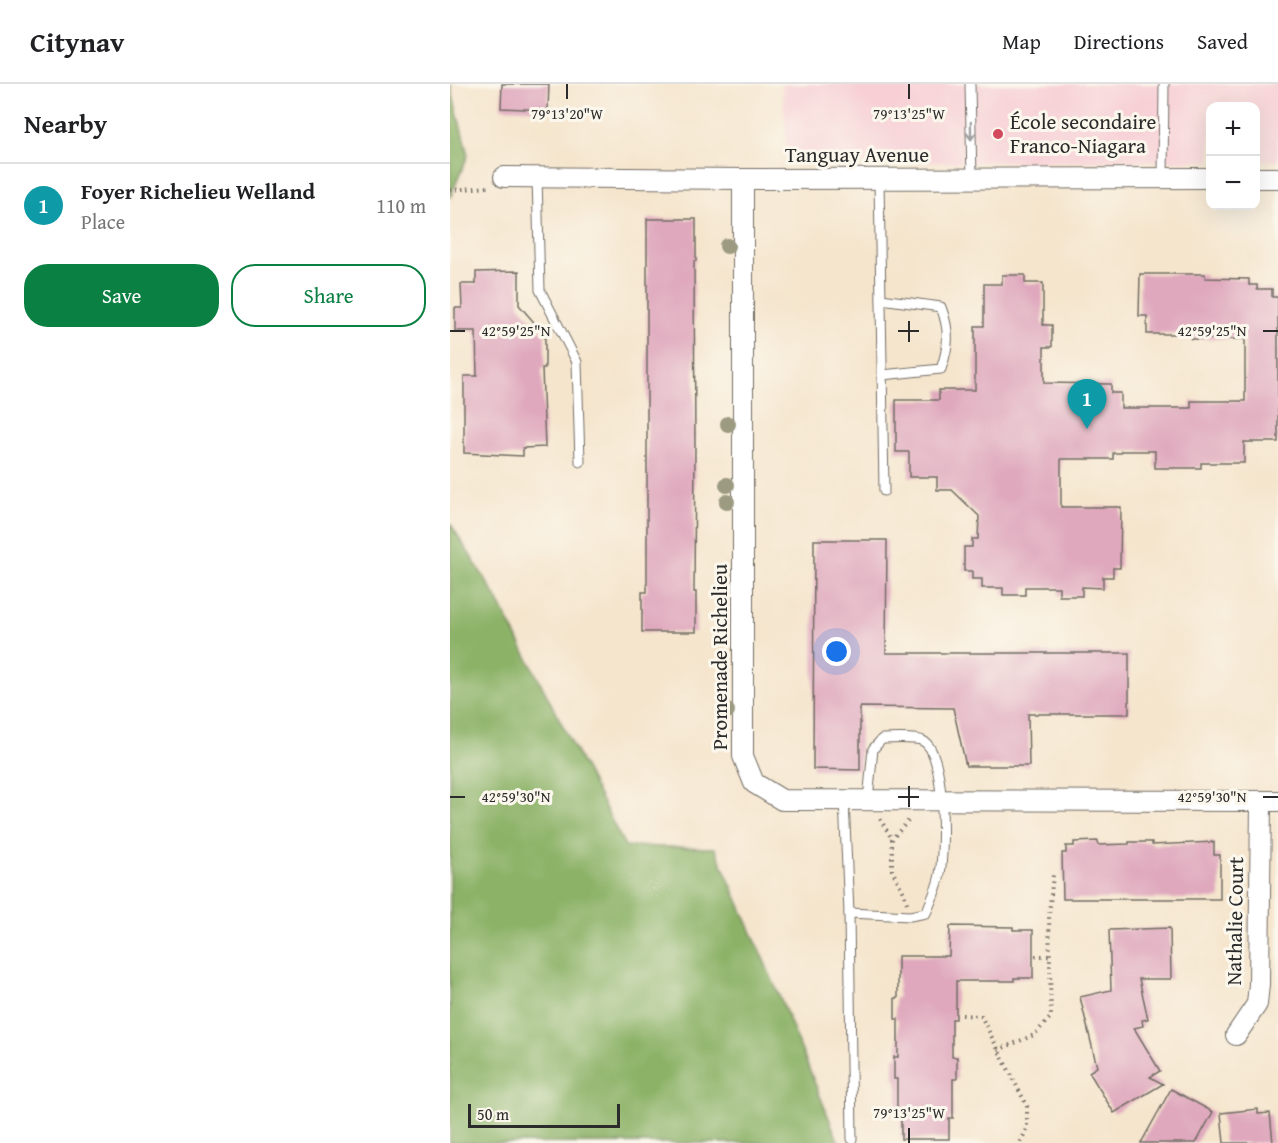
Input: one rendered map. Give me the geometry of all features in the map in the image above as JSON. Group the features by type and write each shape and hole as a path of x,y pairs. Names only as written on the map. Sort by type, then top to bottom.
{"street":[{"name":"Tanguay Avenue","path":"504,177 1206,178"},
{"path":"1260,178 1278,178"},
{"name":"Promenade Richelieu","path":"743,179 743,756 753,783 782,800 1270,802"},
{"name":"Nathalie Court","path":"1236,1035 1257,1004 1270,802"}],"lane":[{"path":"970,84 972,179"},
{"path":"1163,178 1164,84"},
{"path":"537,177 540,290 577,362 580,462"},
{"path":"879,179 884,491"},
{"path":"881,299 941,307 948,324 948,351 941,369 882,375"},
{"path":"849,913 910,916 926,913 940,875 934,801 939,775 930,746 922,740 882,739 873,749 868,800"},
{"path":"844,800 849,913 852,1139"}],"path":[{"path":"450,190 489,187 504,177"},
{"path":"910,916 904,893 892,870 892,839 934,801"},
{"path":"998,1050 1034,1035 1051,1017 1049,914 1053,875"},
{"path":"1035,956 1050,956"},
{"path":"962,1016 981,1016 1027,1106 1027,1129 1020,1143"}],"shaded area":[{"name":"École secondaire Franco-Niagara","path":"782,84 1278,84 1278,161 1260,161 1260,102 1206,102 1206,161 788,163"}],"green space":[{"path":"450,84 468,155 450,198"},
{"path":"450,523 495,595 625,846 715,848 782,1002 839,1143 450,1143"}],"building":[{"path":"502,84 549,84 548,110 501,108"},
{"path":"647,219 696,219 694,592 696,592 696,632 642,632 642,592 647,592"},
{"path":"519,271 519,305 545,335 545,368 542,368 545,447 523,448 523,456 464,453 464,376 477,376 476,331 455,331 455,308 462,308 461,284 476,284 476,272"},
{"path":"1140,274 1205,274 1205,278 1249,279 1249,285 1257,285 1257,289 1272,289 1272,297 1278,297 1278,442 1244,442 1244,463 1201,463 1201,468 1155,468 1155,451 1121,451 1121,453 1113,453 1113,459 1061,459 1061,507 1121,507 1120,568 1113,568 1113,577 1103,577 1103,588 1082,587 1082,596 1059,596 1059,587 1025,587 1025,595 1003,595 1003,588 982,588 982,579 972,579 972,571 964,571 964,547 972,547 972,539 978,539 979,516 952,490 937,490 937,477 909,477 909,452 896,452 896,400 939,400 939,390 975,390 975,326 984,326 984,284 1002,284 1002,275 1025,275 1025,283 1043,283 1043,325 1052,325 1052,347 1044,347 1044,383 1111,384 1111,393 1121,393 1121,408 1191,408 1191,401 1245,401 1245,339 1191,339 1191,334 1147,334 1147,316 1139,316"},
{"path":"814,540 887,540 886,653 1129,653 1129,714 1028,714 1029,766 966,766 953,708 860,707 860,770 813,769"},
{"path":"1098,841 1098,845 1129,844 1129,842 1152,842 1152,845 1214,842 1214,855 1220,855 1220,899 1063,899 1062,853 1066,853 1066,846 1074,846 1074,842"},
{"path":"950,926 1013,927 1013,930 1033,930 1033,978 1014,978 1014,981 956,981 956,1019 952,1019 952,1057 957,1057 957,1079 953,1079 953,1118 949,1118 949,1139 901,1139 901,1118 897,1118 897,1079 894,1079 894,1057 898,1057 898,1019 895,1019 895,998 898,998 898,956 949,956"},
{"path":"1170,928 1171,979 1139,979 1148,1019 1142,1020 1143,1026 1134,1028 1160,1071 1150,1077 1163,1084 1114,1113 1089,1072 1097,1067 1080,997 1111,990 1109,930"},
{"path":"1171,1089 1213,1112 1196,1143 1141,1143"},
{"path":"1258,1109 1258,1114 1270,1113 1273,1143 1224,1143 1221,1113"}],"place":[{"name":"École secondaire Franco-Niagara","path":"998,134"},
{"name":"Foyer Richelieu Welland","path":"1087,429"}]}
